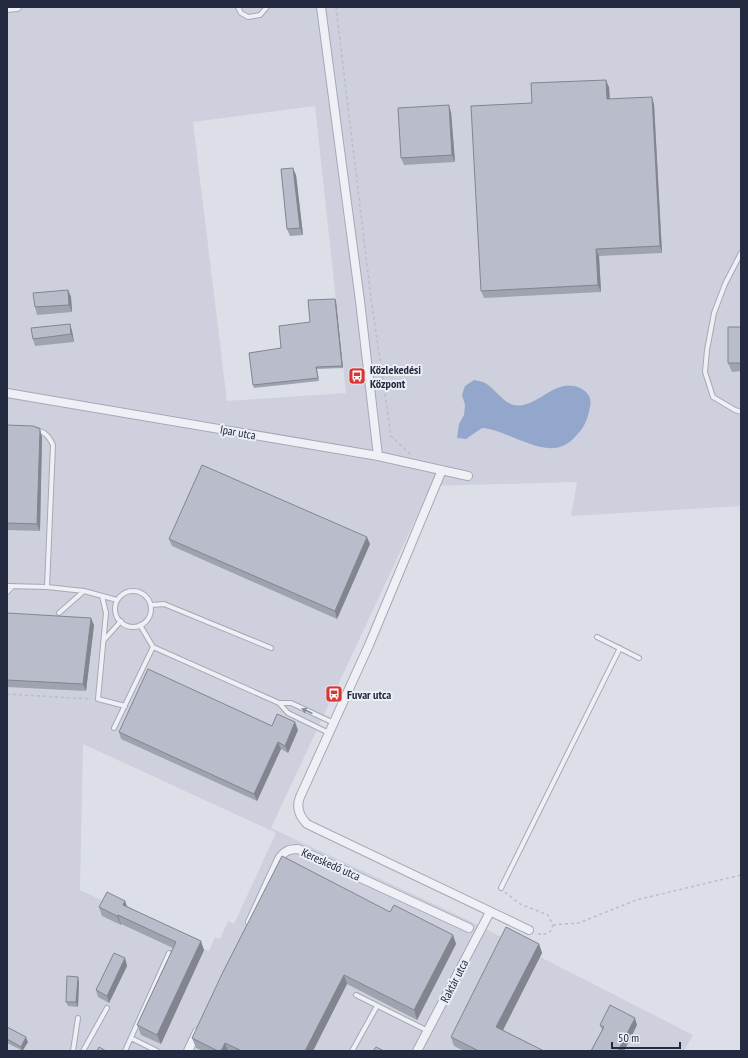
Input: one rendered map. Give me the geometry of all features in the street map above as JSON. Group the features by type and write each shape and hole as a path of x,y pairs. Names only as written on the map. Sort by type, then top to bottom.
{"street":[{"path":"7,8 17,7"},
{"path":"321,7 360,301 378,456"},
{"name":"Ipar utca","path":"7,393 378,456 468,476"},
{"path":"442,470 369,645 298,802 299,814 307,824 529,930"},
{"name":"Kereskedő utca","path":"244,933 278,859 290,849 298,849 468,928"},
{"name":"Raktár utca","path":"417,1051 490,912"},
{"path":"188,1051 201,1023"}],"lane":[{"path":"238,7 241,13 248,17 260,15 267,7"},
{"path":"741,253 725,284 714,313 706,350 705,372 713,397 741,412"},
{"path":"33,429 45,433 50,438 53,445 47,587"},
{"path":"7,586 47,587 84,591 117,600"},
{"path":"7,592 13,586"},
{"path":"59,613 84,591"},
{"path":"137,591 145,595 150,606 149,617 140,625 134,626 128,626 121,621 115,611 117,600 126,592 137,591"},
{"path":"102,596 106,613 98,699 125,706"},
{"path":"150,606 164,604 271,648"},
{"path":"104,640 121,621"},
{"path":"140,625 153,647 279,703 291,703 334,723"},
{"path":"597,637 639,658"},
{"path":"114,728 153,647"},
{"path":"501,888 620,648"},
{"path":"279,703 288,713 329,734"},
{"path":"124,1051 169,953"},
{"path":"356,995 428,1031"},
{"path":"352,1051 377,1006"},
{"path":"83,1051 107,1008"},
{"path":"73,1051 78,1018"},
{"path":"130,1038 157,1051"}],"path":[{"path":"336,7 371,298 391,436 412,456"},
{"path":"7,694 98,699"},
{"path":"553,925 579,923 636,900 741,875"},
{"path":"501,888 520,904 548,915 553,925 550,932 542,935 529,930"}],"shaded area":[{"path":"7,7 741,7 741,506 571,516 577,482 431,486 271,828 470,921 693,1035 684,1051 7,1051","holes":["315,106 346,393 227,401 193,122","83,744 276,833 234,924 228,921 220,939 215,937 209,951 80,890"]}],"water":[{"path":"474,380 483,382 506,401 516,405 530,403 551,391 565,386 580,388 587,393 590,398 588,417 580,431 573,439 563,446 552,448 529,444 505,434 482,428 466,439 457,438 459,424 464,415 465,405 462,395 465,386"}],"building":[{"path":"606,80 607,99 652,97 660,246 596,249 598,285 481,291 471,106 532,103 531,83"},
{"path":"449,105 452,155 401,158 398,108"},
{"path":"293,168 300,228 287,229 281,169"},
{"path":"68,290 69,305 35,307 33,293"},
{"path":"335,299 342,366 316,367 318,378 253,385 249,353 281,348 279,326 310,322 308,300"},
{"path":"70,324 71,334 33,339 31,328"},
{"path":"728,327 741,327 741,363 728,363"},
{"path":"7,425 33,426 40,429 37,524 7,523"},
{"path":"202,465 367,537 335,611 169,539"},
{"path":"7,613 91,618 83,684 7,680"},
{"path":"148,669 272,726 277,714 295,722 285,746 278,742 254,794 119,732"},
{"path":"282,856 390,912 394,905 453,935 414,1010 344,975 305,1051 242,1051 225,1043 221,1051 218,1051 192,1038 223,972"},
{"path":"107,892 125,901 123,905 201,941 157,1035 137,1025 176,942 99,907"},
{"path":"506,927 539,944 496,1027 544,1051 479,1051 451,1037"},
{"path":"114,953 125,958 107,996 96,990"},
{"path":"67,976 78,977 76,1002 66,1002"},
{"path":"610,1005 635,1018 618,1051 591,1051 604,1027 600,1025"},
{"path":"7,1027 26,1037 21,1047 7,1039"},
{"path":"99,1047 106,1051 97,1051"},
{"path":"376,1047 384,1051 373,1051"}],"place":[{"name":"Közlekedési Központ","path":"357,376"},
{"name":"Fuvar utca","path":"334,694"}]}
